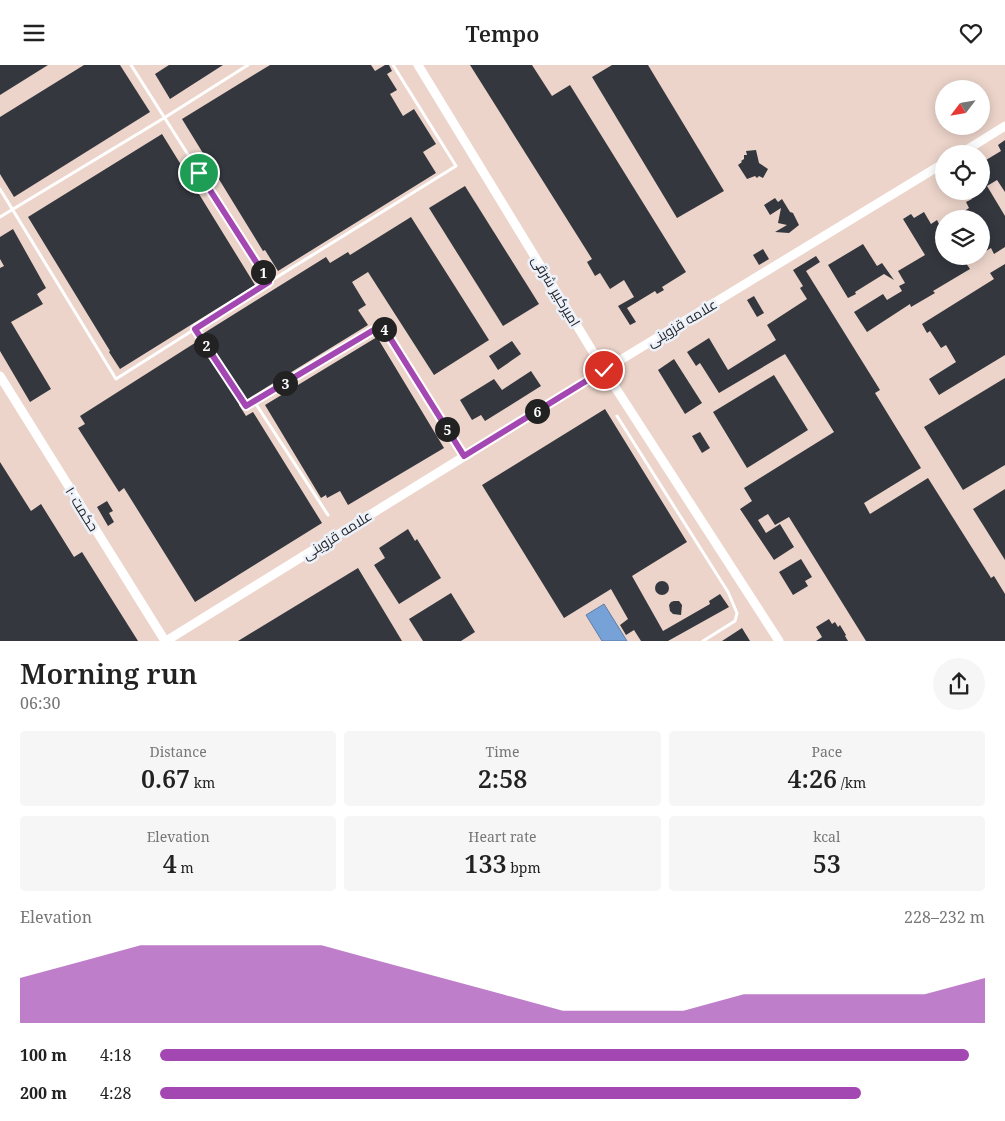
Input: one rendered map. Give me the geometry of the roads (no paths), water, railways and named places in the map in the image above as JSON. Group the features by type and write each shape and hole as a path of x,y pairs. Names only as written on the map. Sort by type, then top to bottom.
{"street":[{"name":"امیرکبیر شرقی","path":"418,65 604,370 778,641"},
{"path":"974,145 1005,126"},
{"name":"علامه قزوینی","path":"165,641 935,168"},
{"name":"حکمت ۱۰","path":"0,376 165,641"}],"lane":[{"path":"131,65 269,282"},
{"path":"0,217 248,65"},
{"path":"0,189 116,379 456,166 394,65"},
{"path":"195,329 246,406 382,325 464,456"},
{"path":"254,401 328,515"},
{"path":"617,416 723,583 737,613 735,621 703,641"}],"water":[{"path":"604,604 627,641 602,641 586,615"}]}
